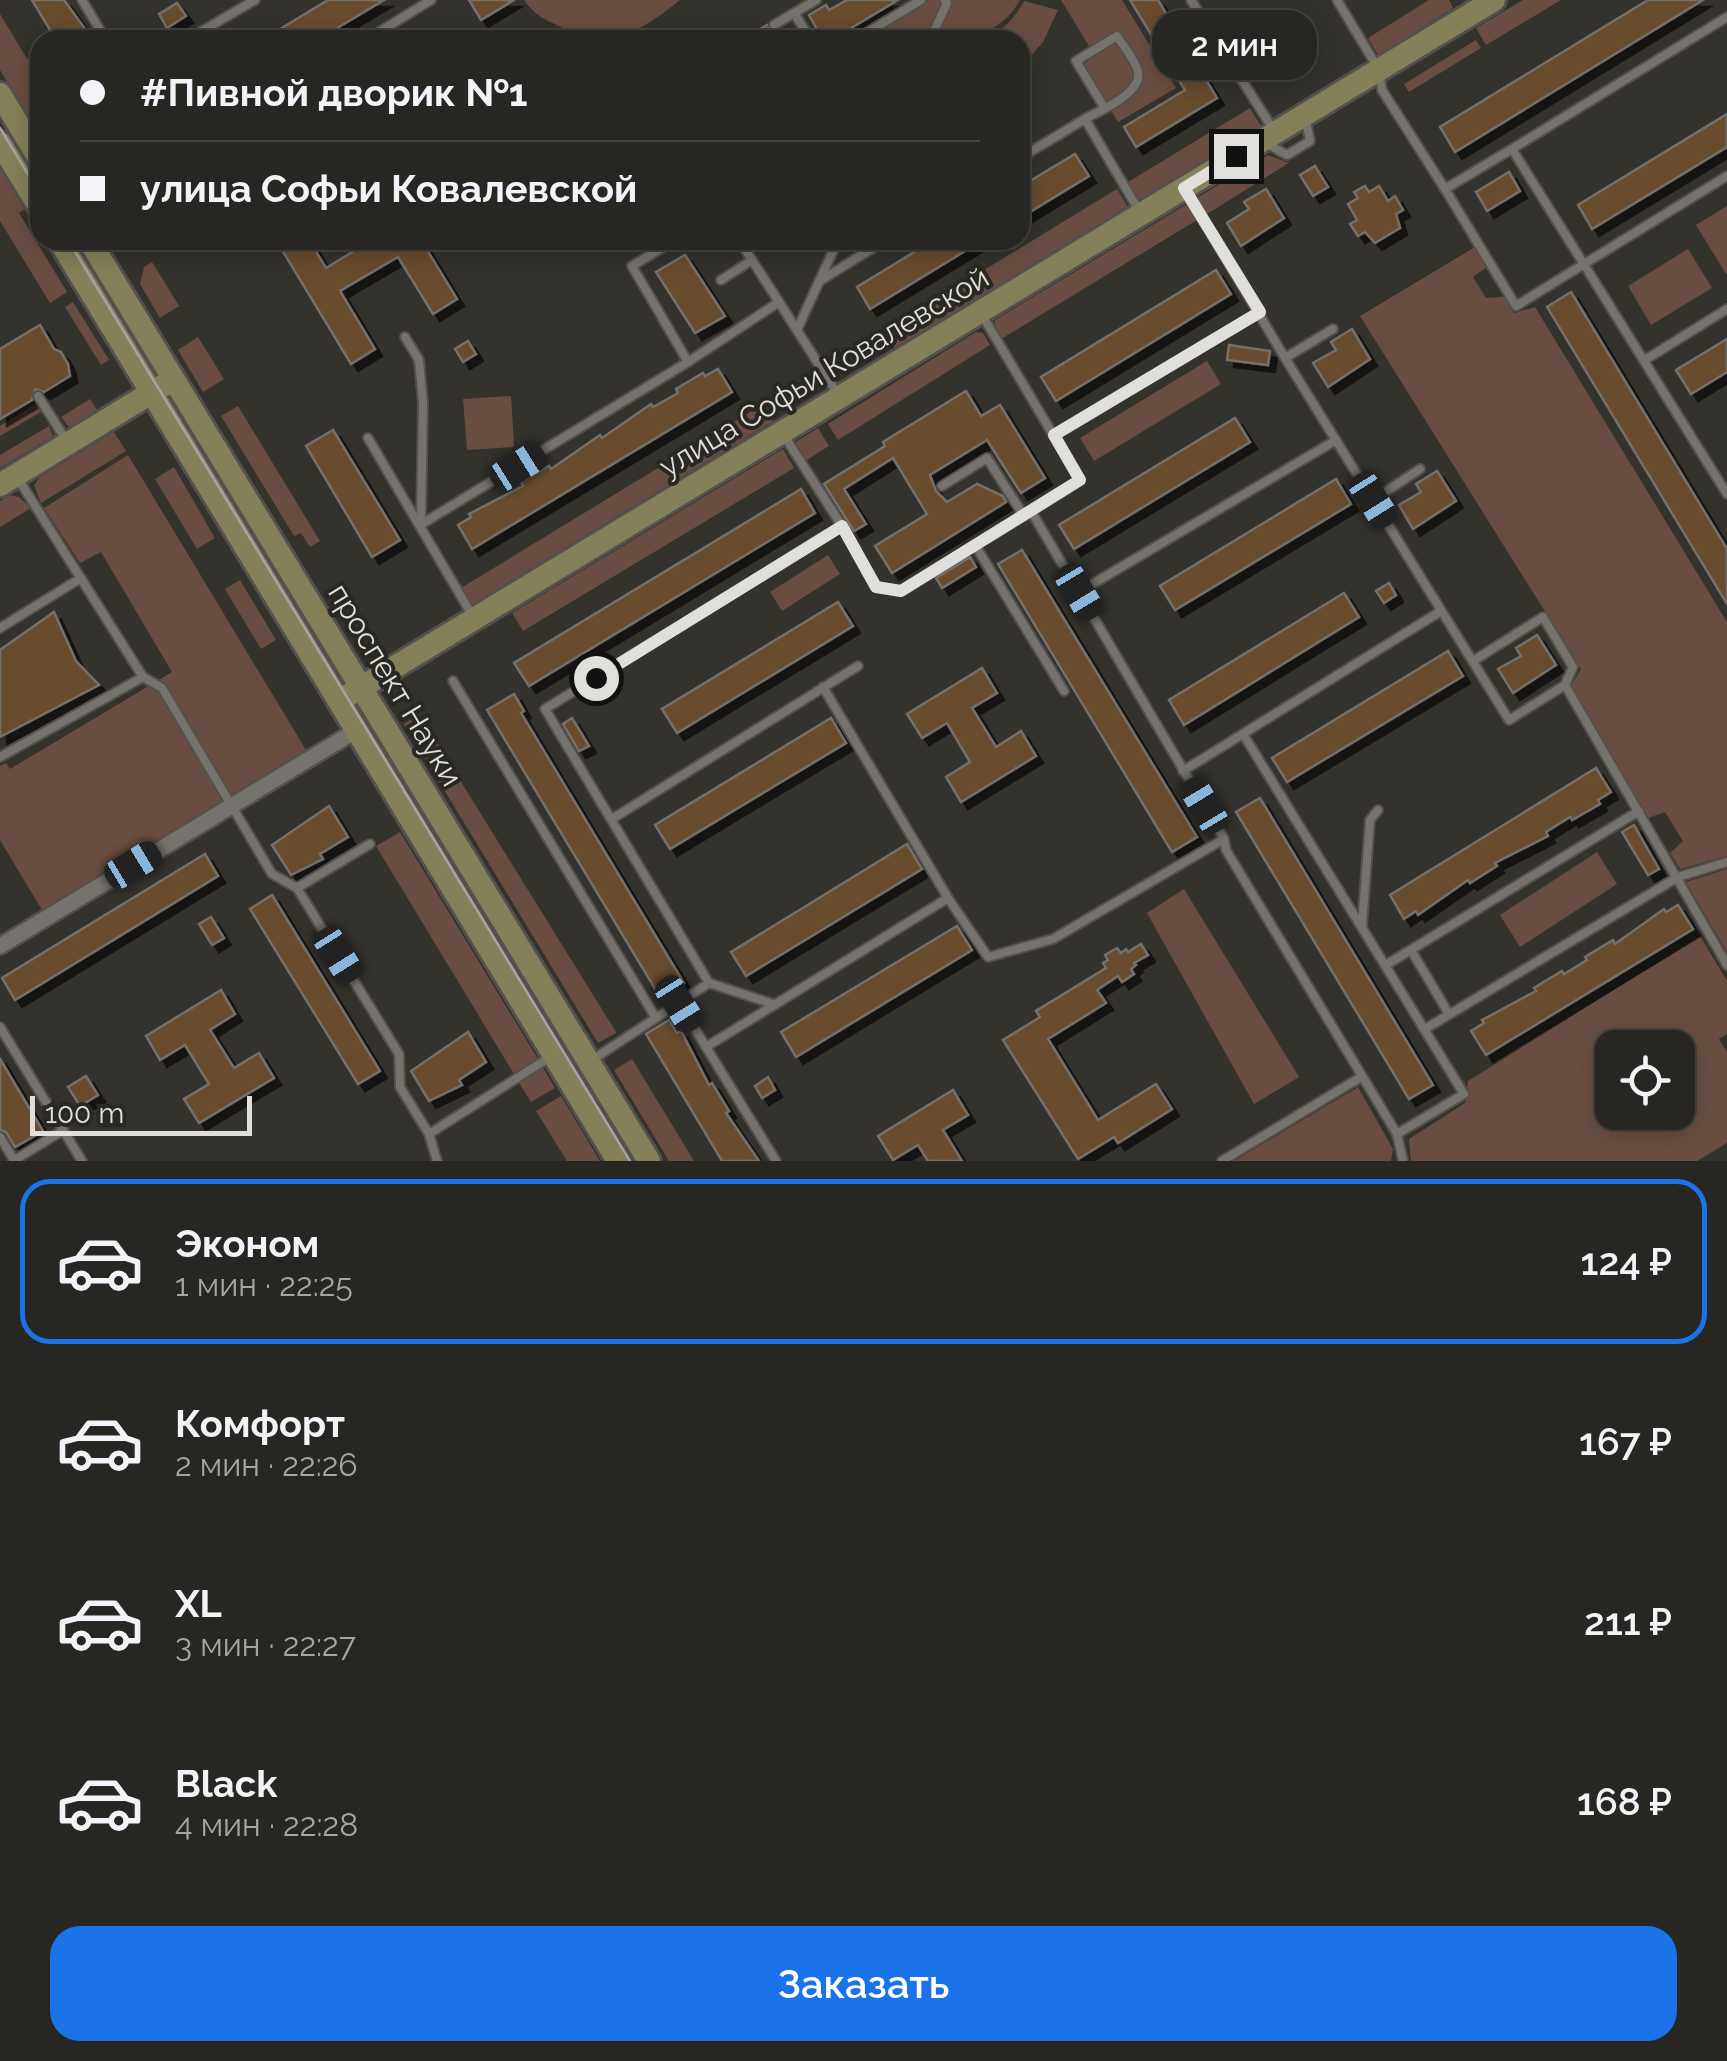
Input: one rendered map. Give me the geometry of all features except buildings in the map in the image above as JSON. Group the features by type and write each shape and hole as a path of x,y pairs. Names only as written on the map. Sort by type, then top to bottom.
{"main road":[{"name":"улица Софьи Ковалевской","path":"339,701 1380,70 1463,13 1494,0"},
{"path":"0,94 30,144"},
{"path":"0,143 30,192"},
{"name":"проспект Науки","path":"66,250 618,1161"},
{"name":"проспект Науки","path":"95,250 649,1161"},
{"path":"8,480 174,379"}],"street":[{"path":"0,946 356,730"}],"lane":[{"path":"82,0 100,30"},
{"path":"205,30 255,0"},
{"path":"382,30 431,0"},
{"path":"774,25 816,0"},
{"path":"872,30 921,0"},
{"path":"935,30 948,4 945,0"},
{"path":"1191,0 1269,137"},
{"path":"1350,0 1339,3 1380,70 1382,90 1516,306 1727,176"},
{"path":"794,13 805,30"},
{"path":"1444,188 1727,17"},
{"path":"1030,152 1104,108 1137,84 1138,72 1118,36 1076,61 1104,108"},
{"path":"1085,119 1141,214"},
{"path":"1512,149 1727,494"},
{"path":"1184,188 1509,720 1564,684 1573,666 1543,617 1473,661"},
{"path":"658,250 632,266 688,362"},
{"path":"746,250 840,397"},
{"path":"797,330 834,250"},
{"path":"821,280 870,250"},
{"path":"721,280 752,260"},
{"path":"420,525 779,302"},
{"path":"1644,360 1727,309"},
{"path":"782,433 876,587 901,591 1028,514 1080,480 980,312"},
{"path":"1054,435 1260,312"},
{"path":"1285,358 1333,329"},
{"path":"406,336 420,360 420,525"},
{"path":"38,396 68,443"},
{"path":"368,438 475,619"},
{"path":"1079,592 1336,440"},
{"path":"942,486 987,458 1028,514 1136,684 1224,839 1226,850 1397,1134 1402,1161"},
{"path":"1373,500 1420,469"},
{"path":"8,480 81,578 143,677 162,688 272,874 297,888 399,1054 400,1087 429,1134 436,1161"},
{"path":"773,1004 709,984 545,709 842,526"},
{"path":"975,546 1064,692"},
{"path":"0,628 81,578"},
{"path":"1183,772 1441,611"},
{"path":"612,819 858,666"},
{"path":"0,757 143,677"},
{"path":"453,682 656,1018"},
{"path":"1564,684 1727,966"},
{"path":"823,687 948,898 988,957 1053,938 1224,839"},
{"path":"1243,734 1464,1094 1397,1134"},
{"path":"1362,926 1370,820 1378,810"},
{"path":"1386,965 1639,811"},
{"path":"297,888 370,844"},
{"path":"1425,1029 1678,877 1727,862"},
{"path":"706,1046 948,898"},
{"path":"1410,950 1449,1014"},
{"path":"589,1062 709,984"},
{"path":"679,1004 776,1161"},
{"path":"0,1027 82,1161"},
{"path":"429,1134 554,1055"},
{"path":"1222,1161 1362,1077"},
{"path":"0,1138 14,1161 62,1131"}],"shaded area":[{"path":"524,0 680,0 634,30 569,30 532,10"},
{"path":"928,0 1020,0 1007,17 988,30 881,30"},
{"path":"1061,0 1122,0 1176,88 1118,122 1083,64 1095,56"},
{"path":"1429,0 1449,0 1453,8 1378,55 1368,38"},
{"path":"1523,0 1561,0 1486,45 1476,28"},
{"path":"1024,1 1058,10 1043,42 1030,57 1030,30 1000,30"},
{"path":"0,14 30,64 30,120 0,70"},
{"path":"1476,40 1481,48 1409,92 1404,84"},
{"path":"1250,108 1261,126 1139,200 1128,182"},
{"path":"1268,155 1289,163 1207,214 1197,198"},
{"path":"0,164 27,208 19,213 30,231 30,250 41,250 67,292 50,303 0,221"},
{"path":"1117,189 1128,207 895,349 884,331 1017,250 1030,250 1030,242"},
{"path":"1187,204 1197,220 1001,339 994,327 995,320"},
{"path":"1727,206 1727,274 1726,274 1696,225"},
{"path":"1475,247 1487,267 1473,277 1486,298 1504,297 1514,313 1535,307 1727,622 1727,856 1680,869 1670,853 1683,841 1665,812 1648,818 1571,685 1581,669 1360,316"},
{"path":"1688,249 1712,288 1651,325 1628,286"},
{"path":"152,262 179,306 160,318 140,284 144,267"},
{"path":"73,302 109,360 101,365 65,307"},
{"path":"976,332 983,333 990,345 838,440 828,424"},
{"path":"198,337 224,379 203,392 178,350"},
{"path":"1207,361 1221,384 1094,461 1080,438"},
{"path":"511,396 514,447 467,450 463,399"},
{"path":"90,399 97,410 69,427 61,417"},
{"path":"36,404 41,412 0,436 0,426"},
{"path":"763,404 773,421 471,605 461,588"},
{"path":"238,406 320,541 310,547 301,533 294,536 221,416"},
{"path":"49,426 53,436 0,468 0,455"},
{"path":"818,428 829,446 805,461 794,443"},
{"path":"114,432 126,451 41,503 34,485 40,477"},
{"path":"783,449 794,468 523,631 512,613"},
{"path":"128,455 306,750 42,910 0,840 0,766 6,763 10,769 172,672 101,552 80,563 44,508"},
{"path":"174,467 215,538 197,549 155,479"},
{"path":"9,495 19,497 31,508 0,527 0,501"},
{"path":"828,555 840,574 782,611 770,592"},
{"path":"240,580 276,640 261,649 225,589"},
{"path":"419,714 616,1033 598,1043 404,724"},
{"path":"400,832 538,1059 514,1074 376,846"},
{"path":"1597,852 1617,884 1520,947 1500,915"},
{"path":"1727,869 1727,952 1686,882"},
{"path":"1184,889 1299,1077 1254,1104 1147,913"},
{"path":"1700,936 1727,981 1727,1034 1719,1039 1727,1052 1727,1143 1697,1161 1411,1161 1409,1139 1465,1103 1468,1081"},
{"path":"632,1059 694,1161 669,1161 614,1070"},
{"path":"543,1068 555,1088 531,1102 519,1083"},
{"path":"1358,1087 1393,1149 1391,1161 1234,1161"},
{"path":"561,1096 600,1161 567,1161 536,1111"}],"tram line":[{"path":"0,128 30,178"},
{"path":"74,250 630,1161"}],"route":[{"path":"596,678 842,526 876,587 901,591 1080,480 1054,435 1260,312 1184,188 1236,156"}]}
